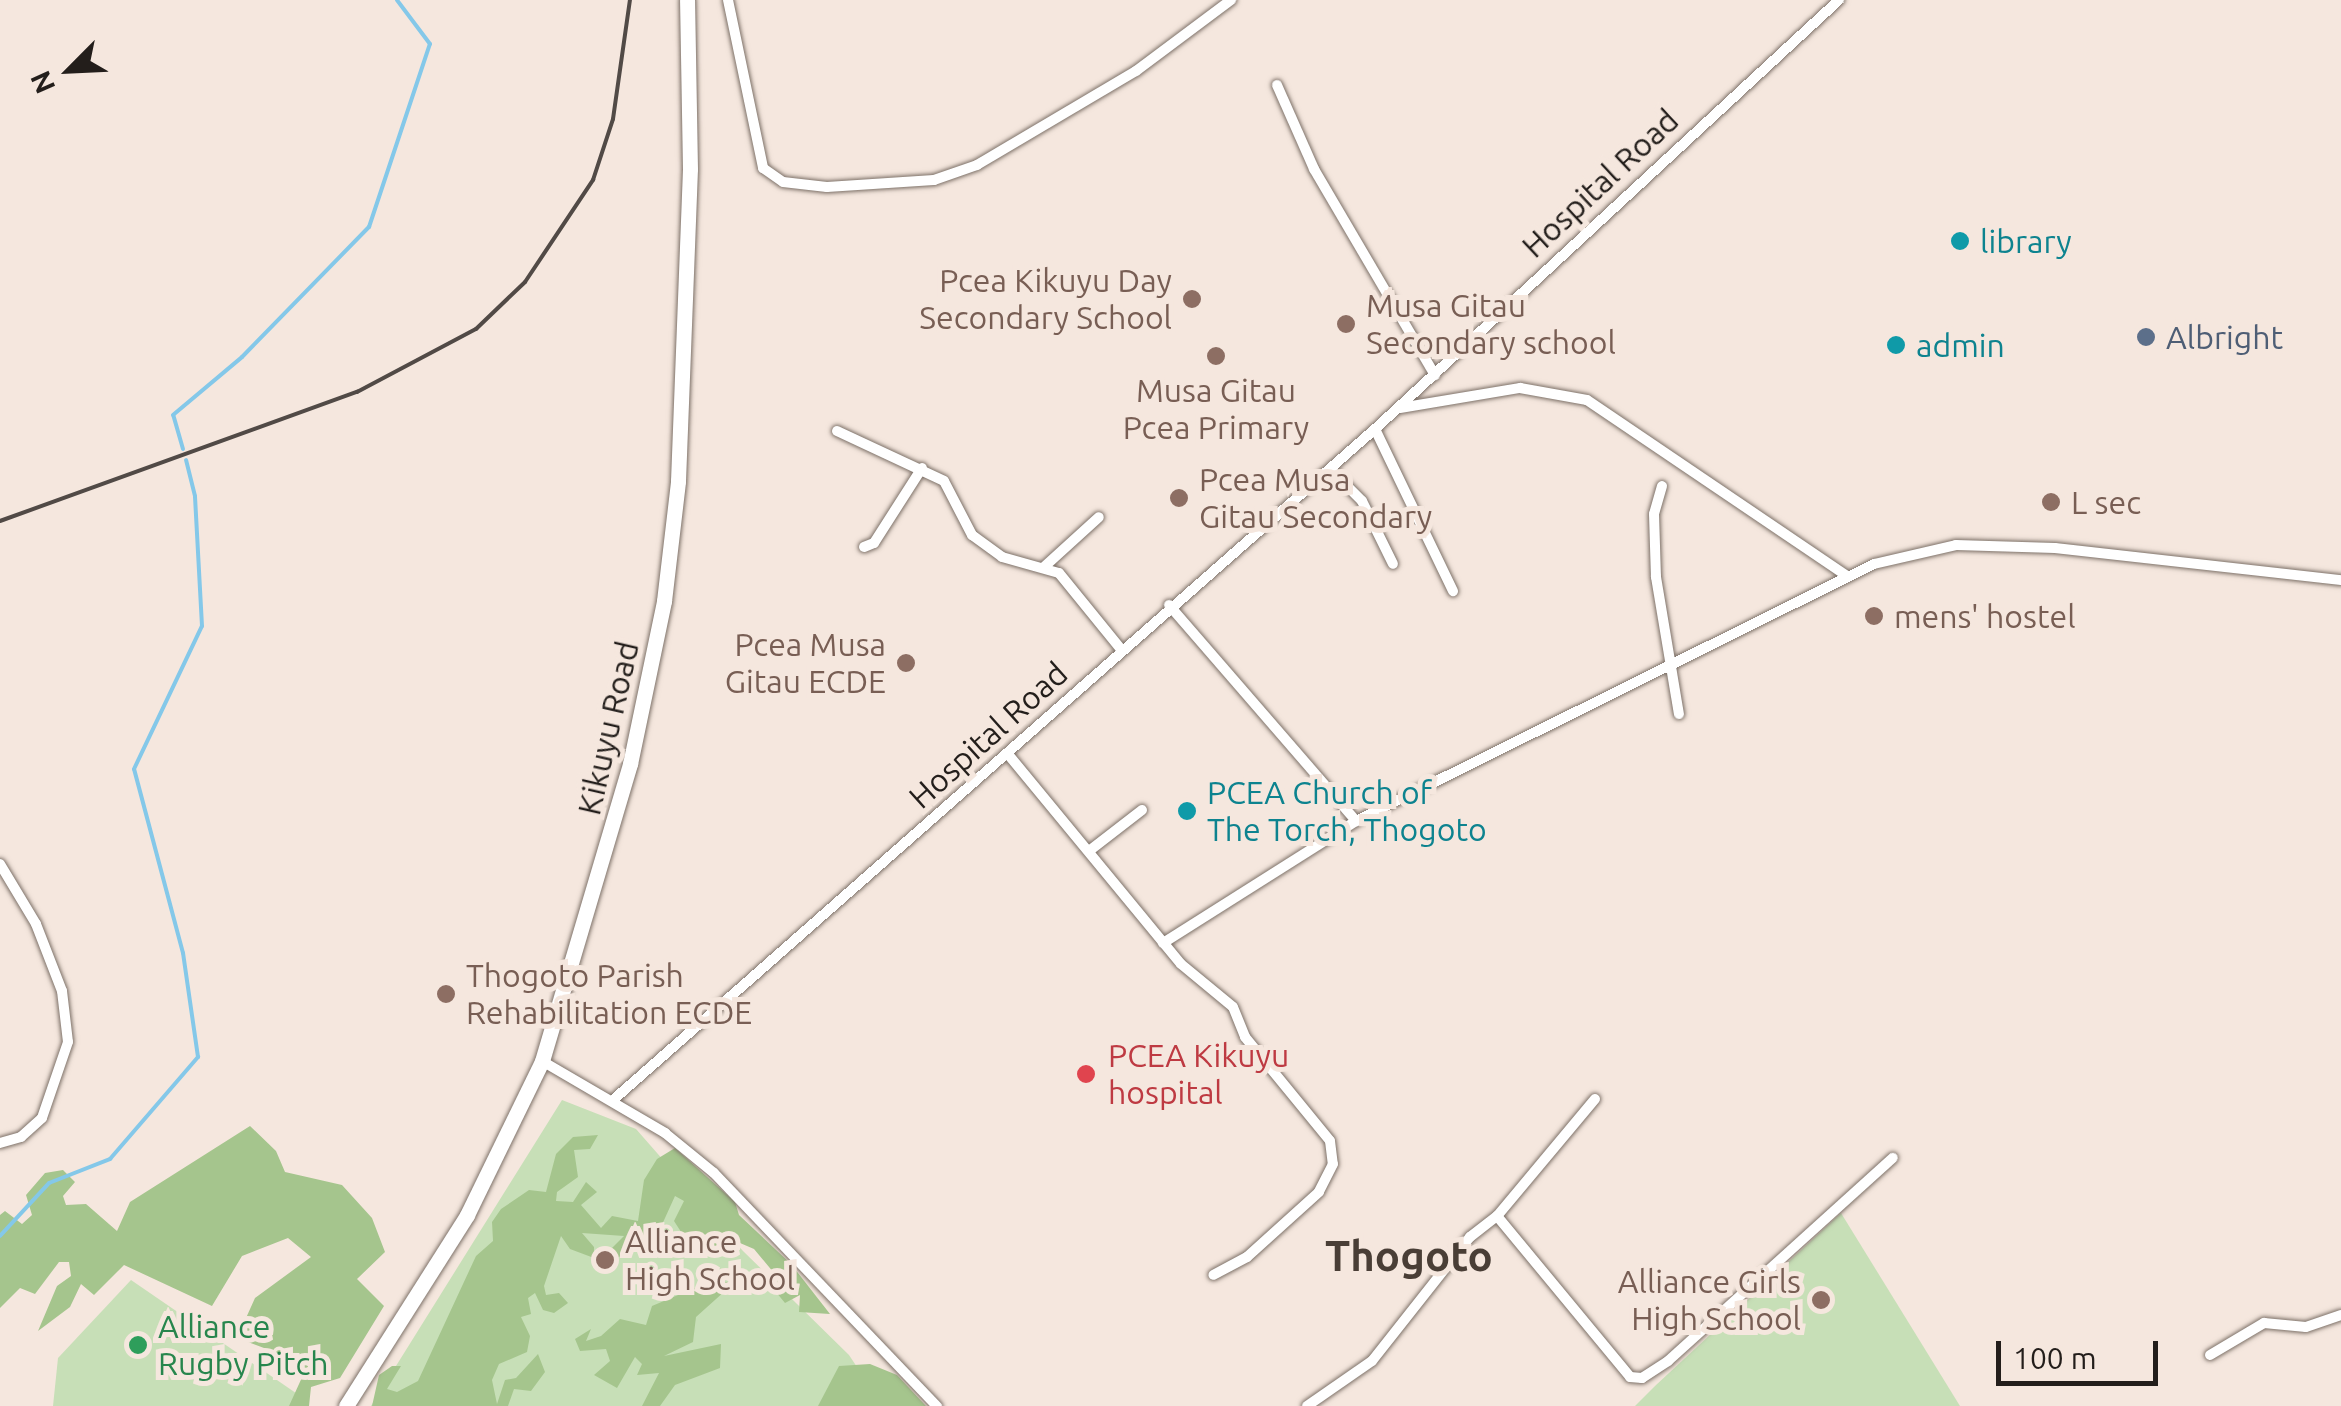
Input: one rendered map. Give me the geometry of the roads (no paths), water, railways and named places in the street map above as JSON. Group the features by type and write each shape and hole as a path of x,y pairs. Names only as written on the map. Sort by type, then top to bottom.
{"main road":[{"name":"Kikuyu Road","path":"346,1406 468,1215 542,1061 602,873 668,575 685,368 688,0"}],"street":[{"path":"728,0 762,168 783,182 827,187 934,180 977,164 1136,71 1231,0"},
{"name":"Hospital Road","path":"613,1100 1007,754 1120,648 1375,429 1584,229 1839,0"},
{"path":"1277,85 1314,169 1435,375"},
{"path":"1398,408 1520,388 1587,400 1845,575"},
{"path":"1375,429 1454,591"},
{"path":"837,431 922,468 950,489 972,535 1002,557 1044,567 1070,584 1120,648"},
{"path":"864,546 874,543 922,468"},
{"path":"1330,468 1362,501 1393,564"},
{"path":"1662,486 1654,514 1656,577 1679,714"},
{"path":"1044,567 1099,516"},
{"path":"1162,943 1356,821 1845,575 1956,545 2054,548 2341,580"},
{"path":"1169,605 1356,821"},
{"path":"1007,754 1162,943 1234,1007 1245,1037 1304,1104 1334,1152 1320,1192 1247,1257 1213,1275"},
{"path":"1090,852 1142,810"},
{"path":"0,864 36,924 62,991 68,1042 42,1118 21,1137 0,1142"},
{"path":"542,1061 666,1132 763,1220 937,1406"},
{"path":"1307,1406 1372,1361 1470,1237 1498,1216 1595,1099"},
{"path":"1498,1216 1618,1370 1642,1378 1893,1158"},
{"path":"2210,1355 2264,1323 2306,1326 2341,1315"}],"waterway":[{"path":"183,449 173,415 242,357 369,227 430,44 397,0"},
{"path":"0,1236 49,1183 110,1159 198,1057 183,953 134,769 202,626 195,496 186,460"}],"railway":[{"path":"0,521 357,392 476,329 525,282 593,180 613,119 630,0"}],"place":[{"name":"library","path":"1960,241"},
{"name":"Pcea Kikuyu Day Secondary School","path":"1192,299"},
{"name":"Musa Gitau Secondary school","path":"1346,324"},
{"name":"Albright","path":"2146,337"},
{"name":"admin","path":"1896,345"},
{"name":"Musa Gitau Pcea Primary","path":"1216,356"},
{"name":"Pcea Musa Gitau Secondary","path":"1179,498"},
{"name":"L sec","path":"2051,502"},
{"name":"mens' hostel","path":"1874,616"},
{"name":"Pcea Musa Gitau ECDE","path":"906,663"},
{"name":"PCEA Church of The Torch, Thogoto","path":"1187,811"},
{"name":"Thogoto Parish Rehabilitation ECDE","path":"446,994"},
{"name":"PCEA Kikuyu hospital","path":"1086,1074"},
{"name":"Alliance High School","path":"605,1260"},
{"name":"Alliance Girls High School","path":"1821,1300"},
{"name":"Alliance Rugby Pitch","path":"138,1345"}],"district":[{"name":"Thogoto","path":"1409,1256"}]}
